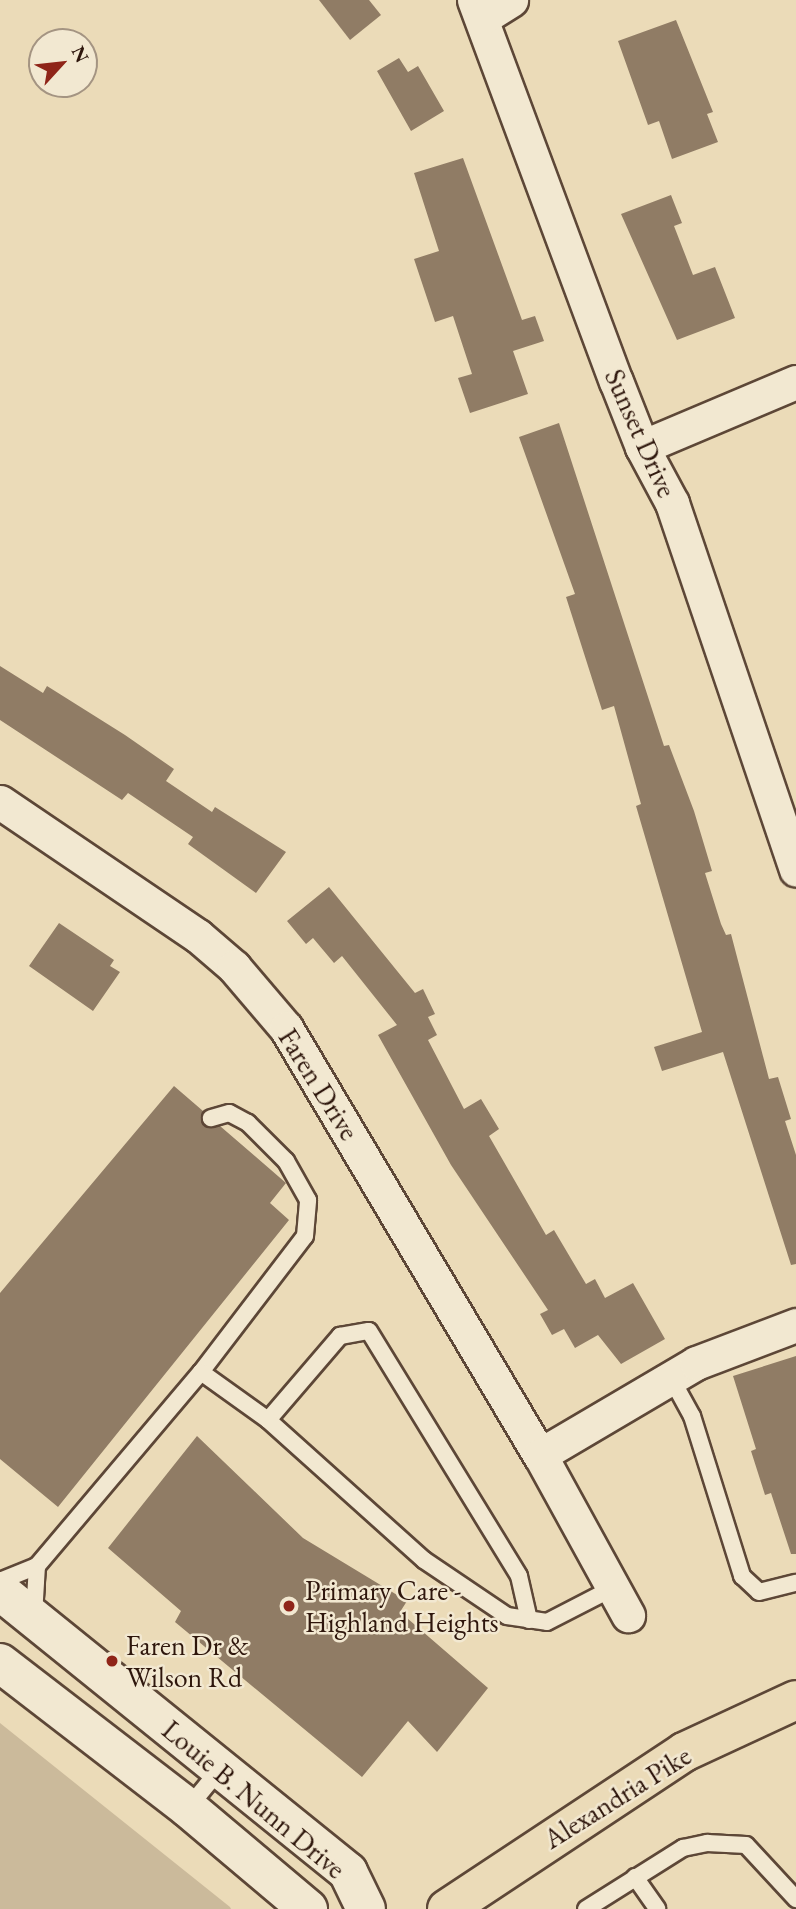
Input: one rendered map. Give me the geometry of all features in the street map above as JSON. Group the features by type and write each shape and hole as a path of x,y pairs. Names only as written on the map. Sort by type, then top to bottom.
{"highway":[{"name":"Alexandria Pike","path":"447,1909 684,1752 796,1700"}],"main road":[{"name":"Louie B. Nunn Drive","path":"0,1591 348,1872 366,1909"},
{"name":"Louie B. Nunn Drive","path":"0,1663 188,1808 308,1909"}],"street":[{"name":"Sunset Drive","path":"490,6 642,447 672,503 796,870"},
{"path":"642,447 796,382"},
{"name":"Faren Drive","path":"0,802 167,913 257,991 313,1071 540,1455 620,1602"},
{"path":"540,1455 670,1376 725,1350 796,1325"}],"lane":[{"path":"0,1581 37,1566 201,1372 305,1236 308,1200 286,1161 248,1123 229,1113 211,1118"},
{"path":"268,1420 340,1336 369,1331 519,1576 529,1620"},
{"path":"201,1372 268,1420 424,1560 507,1616 547,1622 620,1602"},
{"path":"670,1376 692,1416 742,1576 759,1592 796,1583"},
{"path":"34,1618 37,1566"},
{"path":"188,1808 221,1767"},
{"path":"586,1909 683,1848 733,1844 746,1845 796,1899"},
{"path":"785,1885 796,1873"},
{"path":"635,1877 657,1909"}],"shaded area":[{"path":"0,1723 230,1907 231,1909 0,1909"}],"building":[{"path":"319,0 369,0 381,15 350,40"},
{"path":"676,20 713,112 707,114 718,142 672,159 659,121 648,125 618,41"},
{"path":"399,58 408,72 418,66 444,111 411,131 377,71"},
{"path":"463,158 522,320 535,316 544,341 513,351 528,394 470,413 458,378 472,374 453,316 435,322 414,259 439,251 414,173"},
{"path":"671,195 682,223 674,226 693,275 715,267 735,318 677,340 621,214"},
{"path":"559,423 664,746 669,745 694,811 712,871 705,873 721,924 726,935 731,934 769,1079 778,1077 791,1119 785,1121 796,1155 796,1264 791,1265 723,1052 662,1071 654,1047 702,1032 636,806 641,804 614,706 602,710 566,597 575,594 519,437"},
{"path":"0,666 43,693 47,686 125,735 174,769 166,781 212,812 215,807 286,852 256,893 188,844 193,837 128,793 122,800 0,720"},
{"path":"329,887 415,993 423,989 435,1014 428,1017 437,1035 428,1040 464,1109 481,1099 499,1129 489,1136 546,1235 554,1230 586,1284 595,1279 605,1298 633,1283 665,1339 621,1364 598,1335 575,1348 564,1329 552,1335 540,1314 548,1310 451,1165 378,1035 397,1025 342,956 334,963 313,938 306,944 287,921"},
{"path":"59,923 114,960 110,966 120,972 93,1011 29,966"},
{"path":"174,1086 203,1111 204,1126 220,1126 286,1183 270,1203 289,1220 58,1507 0,1459 0,1293"},
{"path":"796,1356 796,1554 791,1554 771,1493 765,1495 751,1451 756,1449 733,1376"},
{"name":"Primary Care - Highland Heights","path":"197,1436 303,1538 407,1601 400,1612 488,1688 437,1752 408,1721 362,1777 175,1622 181,1611 108,1548"}],"place":[{"name":"Primary Care - Highland Heights","path":"289,1606"},
{"name":"Faren Dr & Wilson Rd","path":"112,1661"}]}
